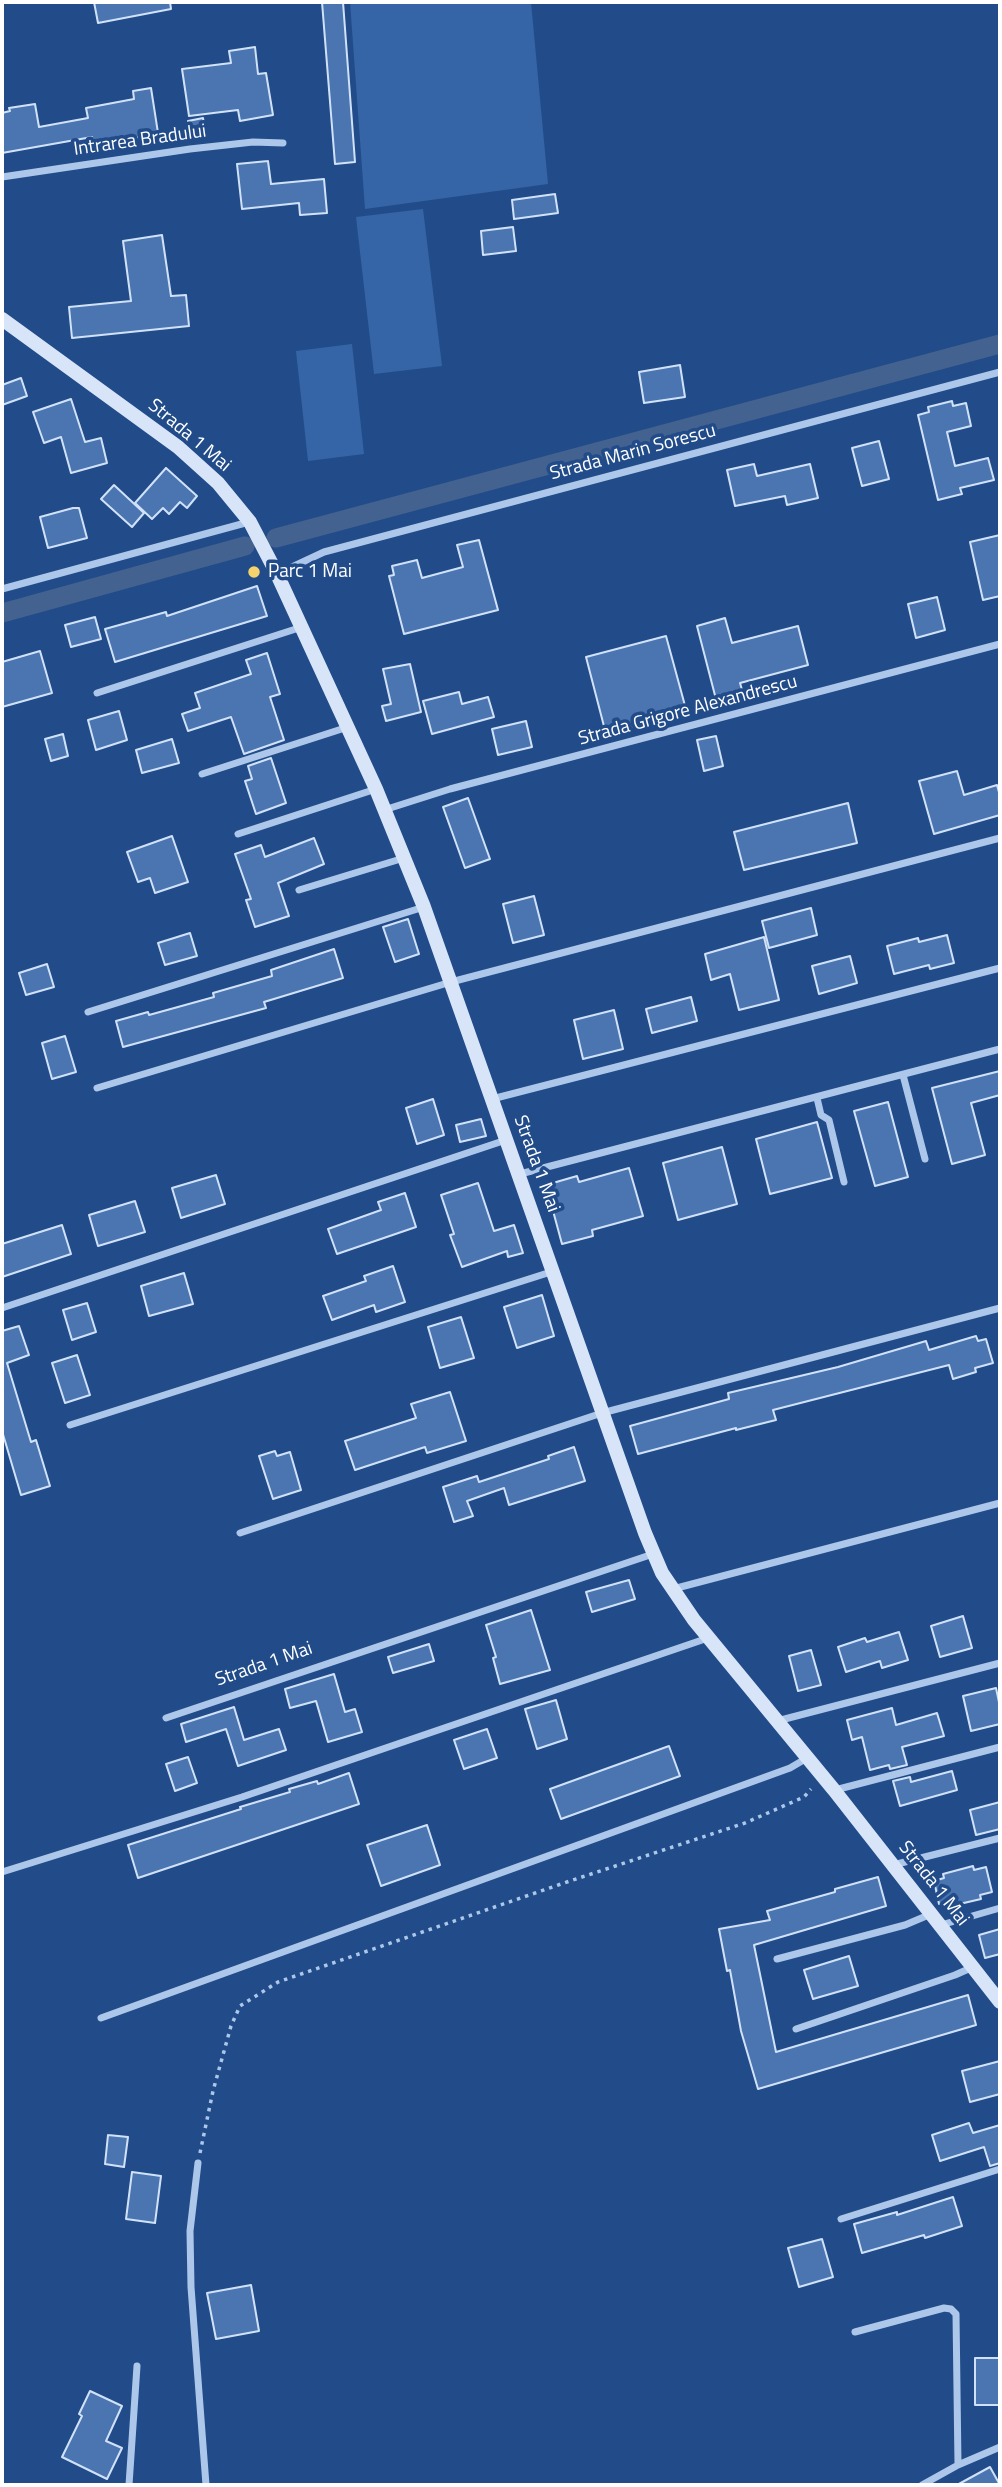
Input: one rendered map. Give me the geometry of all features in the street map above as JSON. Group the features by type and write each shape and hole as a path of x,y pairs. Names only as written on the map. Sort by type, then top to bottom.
{"street":[{"name":"Intrarea Bradului","path":"2,177 190,149 253,142 283,143"},
{"name":"Strada 1 Mai","path":"2,319 178,447 218,483 250,522 278,574 348,727 424,907 653,1554 672,1589 708,1638 834,1790 1000,2002"},
{"name":"Strada Marin Sorescu","path":"278,574 302,560 324,552 1000,372"},
{"path":"2,589 250,522"},
{"path":"97,693 302,627"},
{"name":"Strada Grigore Alexandrescu","path":"384,810 450,789 1000,644"},
{"path":"202,774 348,727"},
{"path":"238,834 376,789"},
{"path":"97,1088 451,982 1000,838"},
{"path":"299,890 404,858"},
{"path":"88,1012 424,907"},
{"path":"492,1098 1000,968"},
{"path":"520,1174 1000,1049"},
{"path":"903,1075 925,1159"},
{"path":"817,1098 821,1115 830,1120 844,1182"},
{"path":"2,1308 507,1140"},
{"path":"71,1424 554,1271"},
{"path":"240,1533 602,1413 1000,1308"},
{"path":"672,1589 1000,1503"},
{"name":"Strada 1 Mai","path":"166,1718 653,1554"},
{"path":"2,1872 242,1797 708,1638"},
{"path":"777,1721 1000,1663"},
{"path":"834,1790 1000,1747"},
{"path":"100,2018 790,1768 807,1758"},
{"path":"893,1865 1000,1838"},
{"path":"777,1959 905,1925 1000,1908"},
{"path":"796,2029 973,1967"},
{"path":"198,2163 190,2231 191,2287 206,2485"},
{"path":"841,2219 1000,2169"},
{"path":"855,2332 944,2308 951,2309 956,2314 958,2465"},
{"path":"129,2485 137,2366"},
{"path":"922,2485 958,2465 1000,2447"}],"path":[{"path":"198,2163 216,2078 231,2026 240,2006 278,1982 744,1823 804,1797 823,1777"}],"shaded area":[{"path":"350,2 531,2 548,184 365,209"},
{"path":"423,209 442,366 374,374 356,217"},
{"path":"352,344 364,454 308,461 296,351"}],"building":[{"path":"94,2 170,2 171,9 98,23"},
{"path":"322,2 343,2 355,162 335,164"},
{"path":"255,47 258,74 266,73 273,115 240,121 238,110 189,116 182,69 231,63 229,51"},
{"path":"151,88 158,133 94,147 92,137 2,153 2,113 10,111 9,108 35,104 39,127 88,118 86,108 134,99 133,91"},
{"path":"203,118 206,138 190,140 188,121"},
{"path":"268,161 271,184 324,179 327,213 300,215 299,203 242,209 237,164"},
{"path":"555,194 558,213 514,219 512,200"},
{"path":"513,227 516,251 483,255 481,231"},
{"path":"162,235 171,296 186,295 189,326 72,338 69,307 131,301 123,241"},
{"path":"680,365 685,397 644,403 639,372"},
{"path":"21,378 27,396 2,405 2,385"},
{"path":"71,399 85,442 101,438 107,463 71,473 61,437 44,443 33,412"},
{"path":"952,401 953,406 966,403 971,426 947,432 955,466 988,458 994,480 960,488 962,494 938,500 918,415 929,412 928,407"},
{"path":"879,441 889,479 862,486 852,448"},
{"path":"754,464 757,476 810,464 818,498 787,505 785,496 735,506 727,470"},
{"path":"166,468 197,496 187,508 180,502 169,514 163,508 152,519 135,503"},
{"path":"114,485 144,513 132,527 101,499"},
{"path":"79,508 87,538 48,548 40,517"},
{"path":"1000,535 1000,596 983,600 970,542"},
{"path":"479,540 498,610 404,634 389,576 394,575 392,566 417,560 422,578 463,567 457,545"},
{"path":"257,586 267,616 115,662 105,629 166,612 167,616"},
{"path":"937,597 945,630 916,638 908,604"},
{"path":"95,617 101,639 71,647 65,625"},
{"path":"725,618 732,643 798,626 808,665 740,683 745,700 718,707 697,626"},
{"path":"666,636 687,713 606,734 586,657"},
{"path":"40,651 52,693 2,707 2,662"},
{"path":"267,653 280,694 270,697 284,740 244,754 231,717 188,731 182,714 200,708 195,693 251,674 246,660"},
{"path":"410,664 421,712 386,721 382,706 391,704 383,669"},
{"path":"459,692 462,704 488,697 494,717 432,734 423,701"},
{"path":"119,711 127,740 96,750 88,720"},
{"path":"526,721 532,747 498,755 492,729"},
{"path":"63,734 68,756 51,761 45,739"},
{"path":"716,736 723,766 704,771 697,740"},
{"path":"172,739 179,763 142,773 136,750"},
{"path":"271,758 286,803 256,814 245,781 252,779 248,766"},
{"path":"957,771 964,795 997,785 1000,815 934,834 919,781"},
{"path":"468,798 490,859 465,868 443,807"},
{"path":"848,803 857,843 744,870 734,832"},
{"path":"172,836 188,882 155,893 150,878 138,882 127,852"},
{"path":"314,838 324,864 278,883 289,916 255,927 246,900 251,899 235,854 261,845 265,857"},
{"path":"534,896 544,935 513,943 503,904"},
{"path":"811,908 817,935 769,948 762,921"},
{"path":"408,919 419,954 395,962 383,927"},
{"path":"190,933 197,956 165,965 158,943"},
{"path":"947,935 954,963 930,969 929,965 894,974 887,946 918,938 919,942"},
{"path":"764,937 779,1000 739,1010 730,974 711,980 705,954"},
{"path":"334,949 343,978 264,1002 266,1008 123,1047 116,1021 214,997 213,993 272,976 271,970"},
{"path":"850,956 857,983 819,994 812,966"},
{"path":"47,964 54,987 26,995 19,973"},
{"path":"691,997 697,1021 652,1033 646,1009"},
{"path":"614,1010 623,1049 583,1059 574,1020"},
{"path":"65,1036 76,1072 52,1079 42,1043"},
{"path":"1000,1071 1000,1095 971,1103 985,1155 952,1164 932,1088"},
{"path":"433,1099 444,1135 417,1144 406,1108"},
{"path":"888,1102 908,1177 875,1186 854,1111"},
{"path":"481,1119 486,1136 460,1142 456,1125"},
{"path":"817,1122 832,1178 770,1194 756,1139"},
{"path":"722,1147 737,1204 678,1220 663,1163"},
{"path":"629,1168 643,1216 592,1230 593,1236 562,1244 546,1185 577,1176 579,1182"},
{"path":"216,1175 225,1204 181,1218 172,1188"},
{"path":"478,1183 494,1231 514,1225 523,1253 508,1257 507,1251 462,1267 450,1235 454,1234 441,1195"},
{"path":"405,1193 416,1227 337,1254 328,1229 381,1210 378,1202"},
{"path":"135,1201 145,1232 98,1246 89,1215"},
{"path":"62,1225 71,1254 2,1277 2,1244"},
{"path":"393,1266 405,1302 376,1312 374,1305 332,1320 323,1296 366,1281 364,1276"},
{"path":"184,1273 193,1304 149,1316 141,1286"},
{"path":"542,1295 554,1336 517,1348 504,1307"},
{"path":"87,1303 96,1332 72,1340 63,1310"},
{"path":"461,1317 474,1358 440,1368 428,1327"},
{"path":"19,1326 29,1355 7,1363 31,1442 36,1440 50,1486 21,1495 2,1431 2,1331"},
{"path":"976,1336 978,1341 986,1339 993,1363 975,1368 976,1372 953,1379 949,1365 773,1410 776,1420 638,1454 630,1426 729,1399 728,1393 838,1367 926,1341 929,1350"},
{"path":"77,1355 90,1395 65,1403 52,1363"},
{"path":"450,1392 466,1441 427,1453 425,1447 355,1470 345,1441 416,1418 411,1404"},
{"path":"574,1447 585,1481 509,1505 504,1488 467,1501 473,1516 454,1522 443,1487 477,1476 479,1482 549,1459 548,1456"},
{"path":"275,1451 277,1456 290,1452 301,1490 273,1499 259,1456"},
{"path":"629,1580 635,1599 592,1612 586,1592"},
{"path":"531,1610 550,1670 500,1684 493,1658 496,1657 486,1625"},
{"path":"963,1616 972,1648 940,1657 931,1626"},
{"path":"899,1632 908,1660 882,1668 880,1661 846,1672 838,1647 865,1638 867,1642"},
{"path":"429,1644 434,1661 393,1673 388,1657"},
{"path":"811,1650 821,1685 798,1691 789,1656"},
{"path":"334,1674 345,1712 355,1709 362,1732 328,1742 316,1701 290,1708 285,1689"},
{"path":"996,1688 1000,1724 971,1731 963,1696"},
{"path":"556,1700 567,1739 537,1749 525,1709"},
{"path":"234,1707 244,1740 279,1729 286,1750 238,1766 226,1729 186,1742 181,1724"},
{"path":"892,1708 896,1725 937,1713 944,1736 902,1747 907,1765 890,1769 889,1765 870,1770 862,1737 852,1740 847,1720"},
{"path":"487,1729 497,1758 464,1769 454,1740"},
{"path":"669,1746 680,1776 561,1819 550,1789"},
{"path":"188,1757 197,1783 175,1791 166,1764"},
{"path":"952,1771 957,1790 900,1806 893,1781 910,1777 911,1782"},
{"path":"349,1773 359,1804 138,1878 128,1845 290,1792 289,1789 317,1781 318,1784"},
{"path":"1000,1802 1000,1829 976,1835 970,1810"},
{"path":"427,1825 440,1865 381,1886 367,1845"},
{"path":"973,1866 974,1870 986,1867 992,1892 980,1895 981,1899 951,1906 950,1901 939,1904 934,1881 944,1878 943,1874"},
{"path":"878,1877 886,1906 754,1945 776,2052 968,1995 976,2025 758,2089 741,2031 730,1970 727,1971 719,1929 770,1920 767,1911"},
{"path":"1000,1929 1000,1954 985,1958 979,1935"},
{"path":"849,1956 858,1986 813,1999 804,1970"},
{"path":"1000,2061 1000,2094 970,2102 962,2071"},
{"path":"969,2123 973,2133 1000,2125 1000,2163 990,2166 984,2147 940,2161 932,2135"},
{"path":"108,2135 128,2137 124,2167 105,2164"},
{"path":"132,2172 161,2176 155,2223 126,2219"},
{"path":"953,2197 962,2226 862,2253 854,2224 897,2212 897,2215"},
{"path":"822,2239 833,2277 799,2287 788,2248"},
{"path":"251,2285 259,2331 216,2339 207,2293"},
{"path":"975,2358 1000,2358 1000,2405 975,2405"},
{"path":"90,2391 122,2406 106,2441 122,2448 107,2479 62,2457 82,2416 79,2414"},
{"path":"990,2467 1000,2485 957,2485"}],"waterway":[{"path":"276,538 1000,344"},
{"path":"2,613 245,546"}],"place":[{"name":"Parc 1 Mai","path":"254,572"}]}
